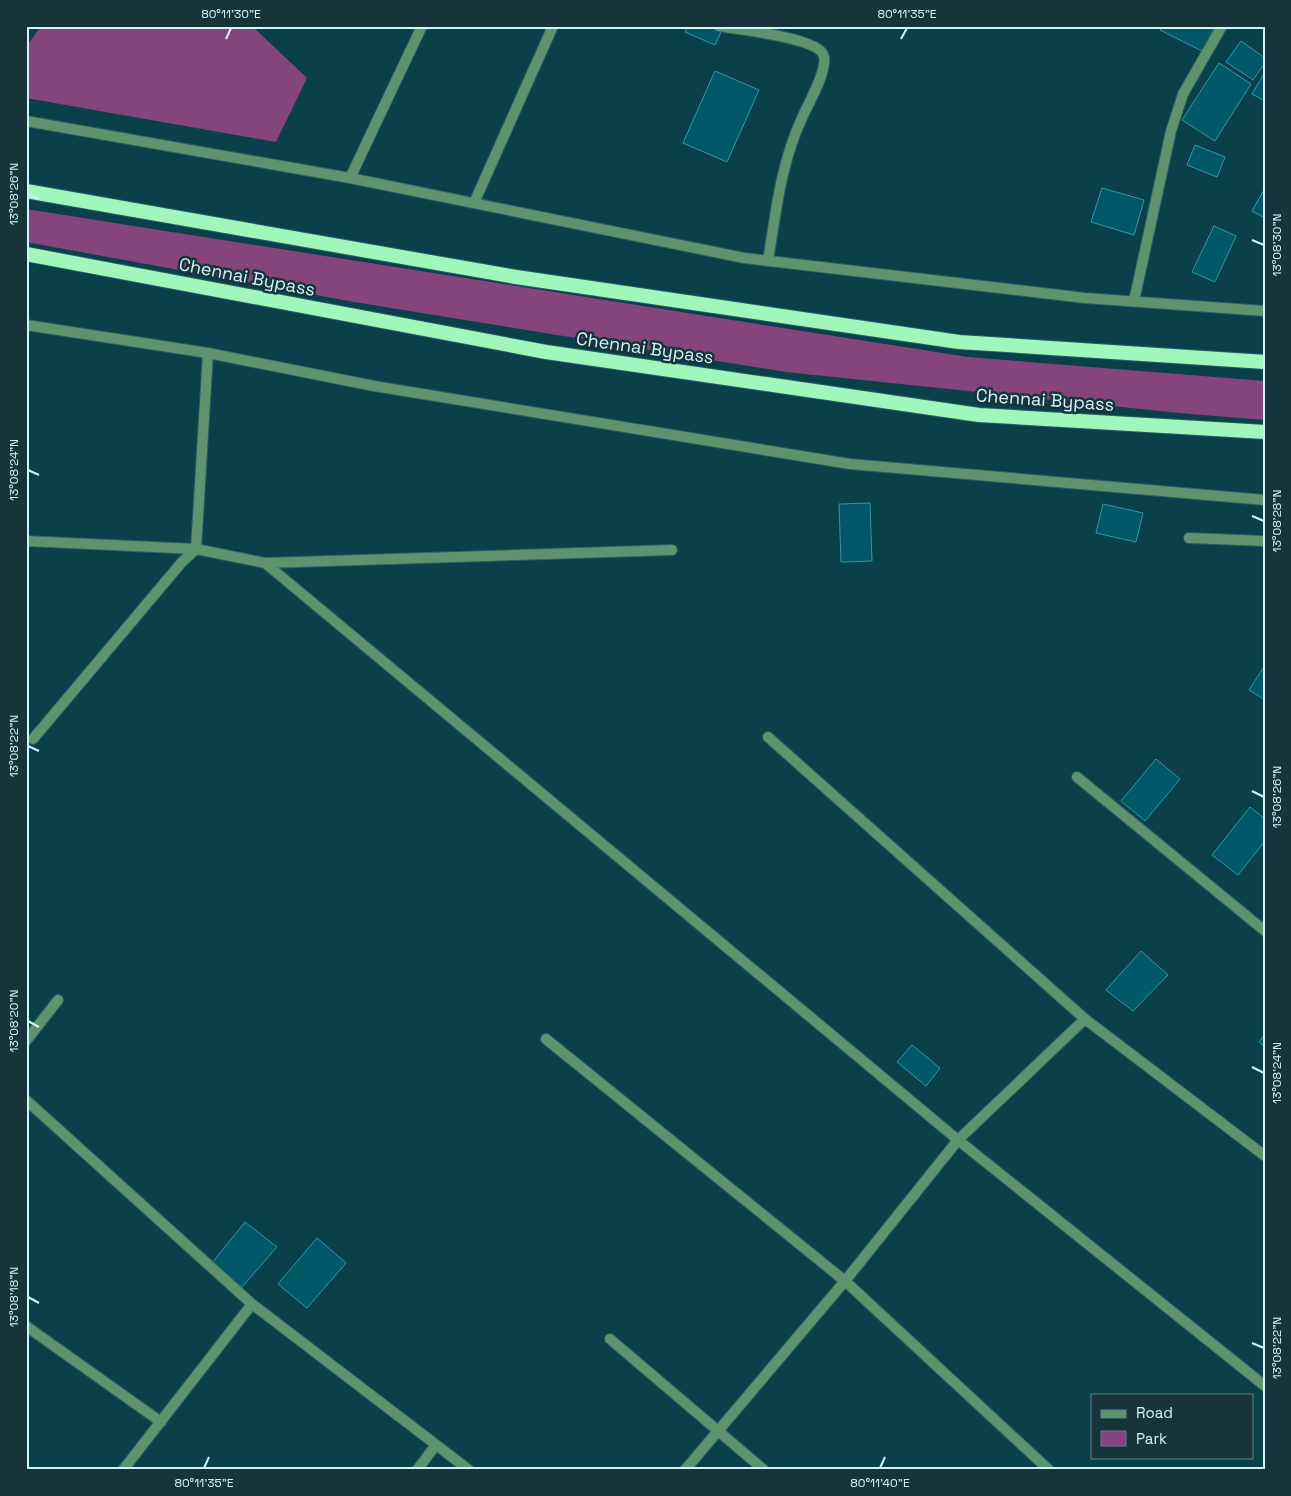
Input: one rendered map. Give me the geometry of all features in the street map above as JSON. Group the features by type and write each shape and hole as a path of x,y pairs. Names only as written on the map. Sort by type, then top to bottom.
{"highway":[{"path":"26,191 516,277 959,342 1265,362"},
{"name":"Chennai Bypass","path":"26,254 546,352 950,411 980,415 1265,432"}],"street":[{"path":"350,178 422,26"},
{"path":"474,203 553,26"},
{"path":"719,26 794,40 814,46 823,54 825,63 821,77 791,142 785,161 768,261"},
{"path":"1134,302 1171,131 1183,94 1222,26"},
{"path":"26,121 350,178 744,258 1085,298 1265,310"},
{"path":"26,325 208,353 374,386 850,464 1265,500"},
{"path":"33,739 182,562 196,549 208,353"},
{"path":"1189,538 1265,542"},
{"path":"26,541 196,549 265,563 672,550"},
{"path":"265,563 958,1140 1265,1386"},
{"path":"768,737 1085,1019 1265,1156"},
{"path":"1077,777 1265,931"},
{"path":"26,1040 58,1000"},
{"path":"685,1470 845,1281 958,1140 1085,1019"},
{"path":"546,1039 845,1281 1049,1470"},
{"path":"26,1100 252,1304 469,1470"},
{"path":"123,1470 252,1304"},
{"path":"26,1326 161,1422"},
{"path":"610,1339 764,1470"},
{"path":"417,1470 436,1445"}],"green space":[{"path":"41,26 252,26 307,78 276,142 26,98 26,47"},
{"path":"26,209 968,357 1265,381 1265,420 1179,413 786,372 354,302 26,242"}],"building":[{"path":"688,26 724,26 715,45 685,32"},
{"path":"1162,26 1215,26 1202,51 1160,30"},
{"path":"1241,41 1265,58 1265,63 1253,80 1226,62"},
{"path":"1219,63 1251,84 1215,141 1182,120"},
{"path":"715,71 759,90 727,162 683,143"},
{"path":"1265,72 1265,101 1252,94"},
{"path":"1195,145 1225,157 1217,177 1187,165"},
{"path":"1102,188 1144,200 1134,235 1091,222"},
{"path":"1265,188 1265,218 1252,211"},
{"path":"1214,226 1236,236 1215,282 1192,272"},
{"path":"870,503 872,561 841,562 839,504"},
{"path":"1103,504 1143,513 1136,542 1096,533"},
{"path":"1265,665 1265,700 1249,690"},
{"path":"1156,759 1180,779 1145,821 1121,801"},
{"path":"1250,807 1265,819 1265,841 1238,875 1212,855"},
{"path":"1141,951 1168,975 1133,1011 1106,990"},
{"path":"1265,1034 1265,1047 1259,1042"},
{"path":"912,1045 940,1068 926,1086 897,1062"},
{"path":"245,1222 277,1247 242,1287 212,1263"},
{"path":"317,1238 346,1263 307,1308 278,1284"}]}
